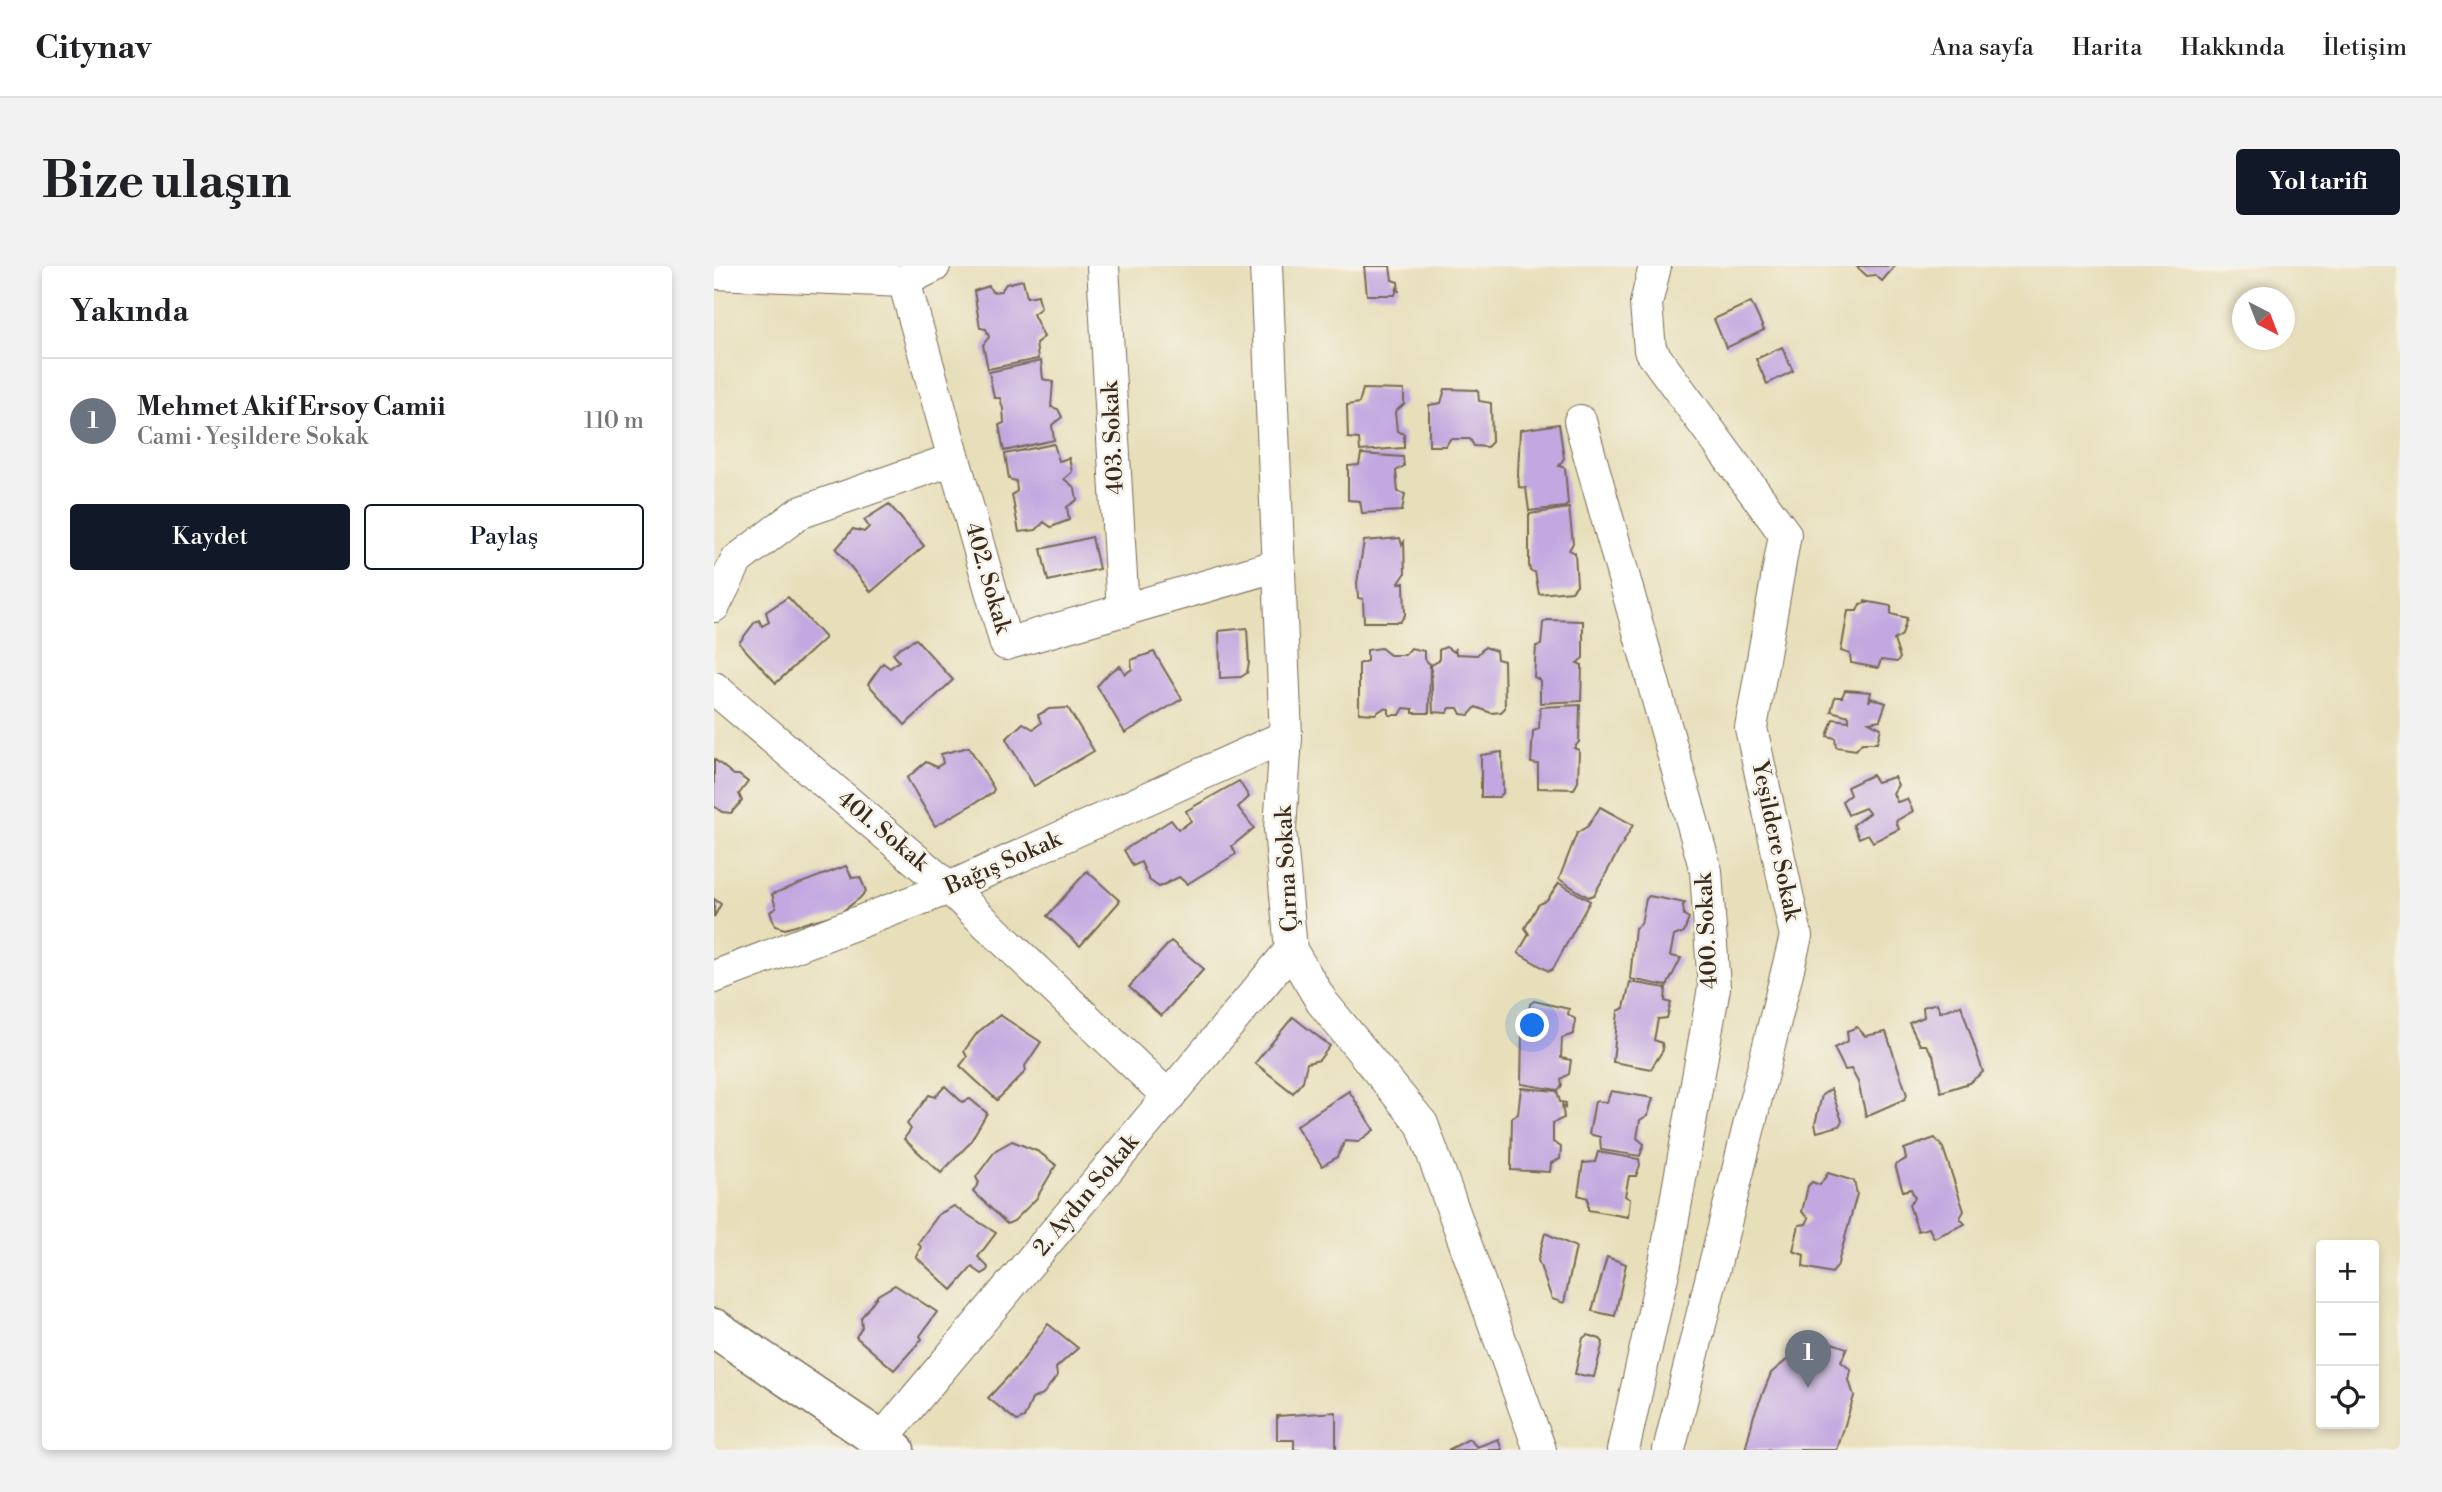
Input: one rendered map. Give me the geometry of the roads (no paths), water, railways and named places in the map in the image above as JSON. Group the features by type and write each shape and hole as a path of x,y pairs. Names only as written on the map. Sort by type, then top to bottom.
{"street":[{"path":"714,273 904,281 934,266"},
{"name":"403. Sokak","path":"1102,266 1123,611"},
{"name":"Çırna Sokak","path":"1266,266 1286,736 1280,829 1291,950 1322,1002 1422,1124 1540,1450"},
{"name":"Yeşildere Sokak","path":"1655,266 1646,304 1650,350 1785,534 1751,728 1796,936 1670,1450"},
{"name":"402. Sokak","path":"904,281 1006,644 1279,565"},
{"name":"400. Sokak","path":"1580,421 1706,871 1714,988 1665,1263 1623,1450"},
{"path":"714,606 737,560 799,513 954,459"},
{"name":"401. Sokak","path":"714,688 950,888 1169,1097"},
{"name":"Bağış Sokak","path":"714,977 950,888 1286,736"},
{"name":"2. Aydın Sokak","path":"888,1445 1291,950"},
{"path":"714,1328 888,1445"}],"place":[{"name":"Mehmet Akif Ersoy Camii","path":"1808,1388"}]}
